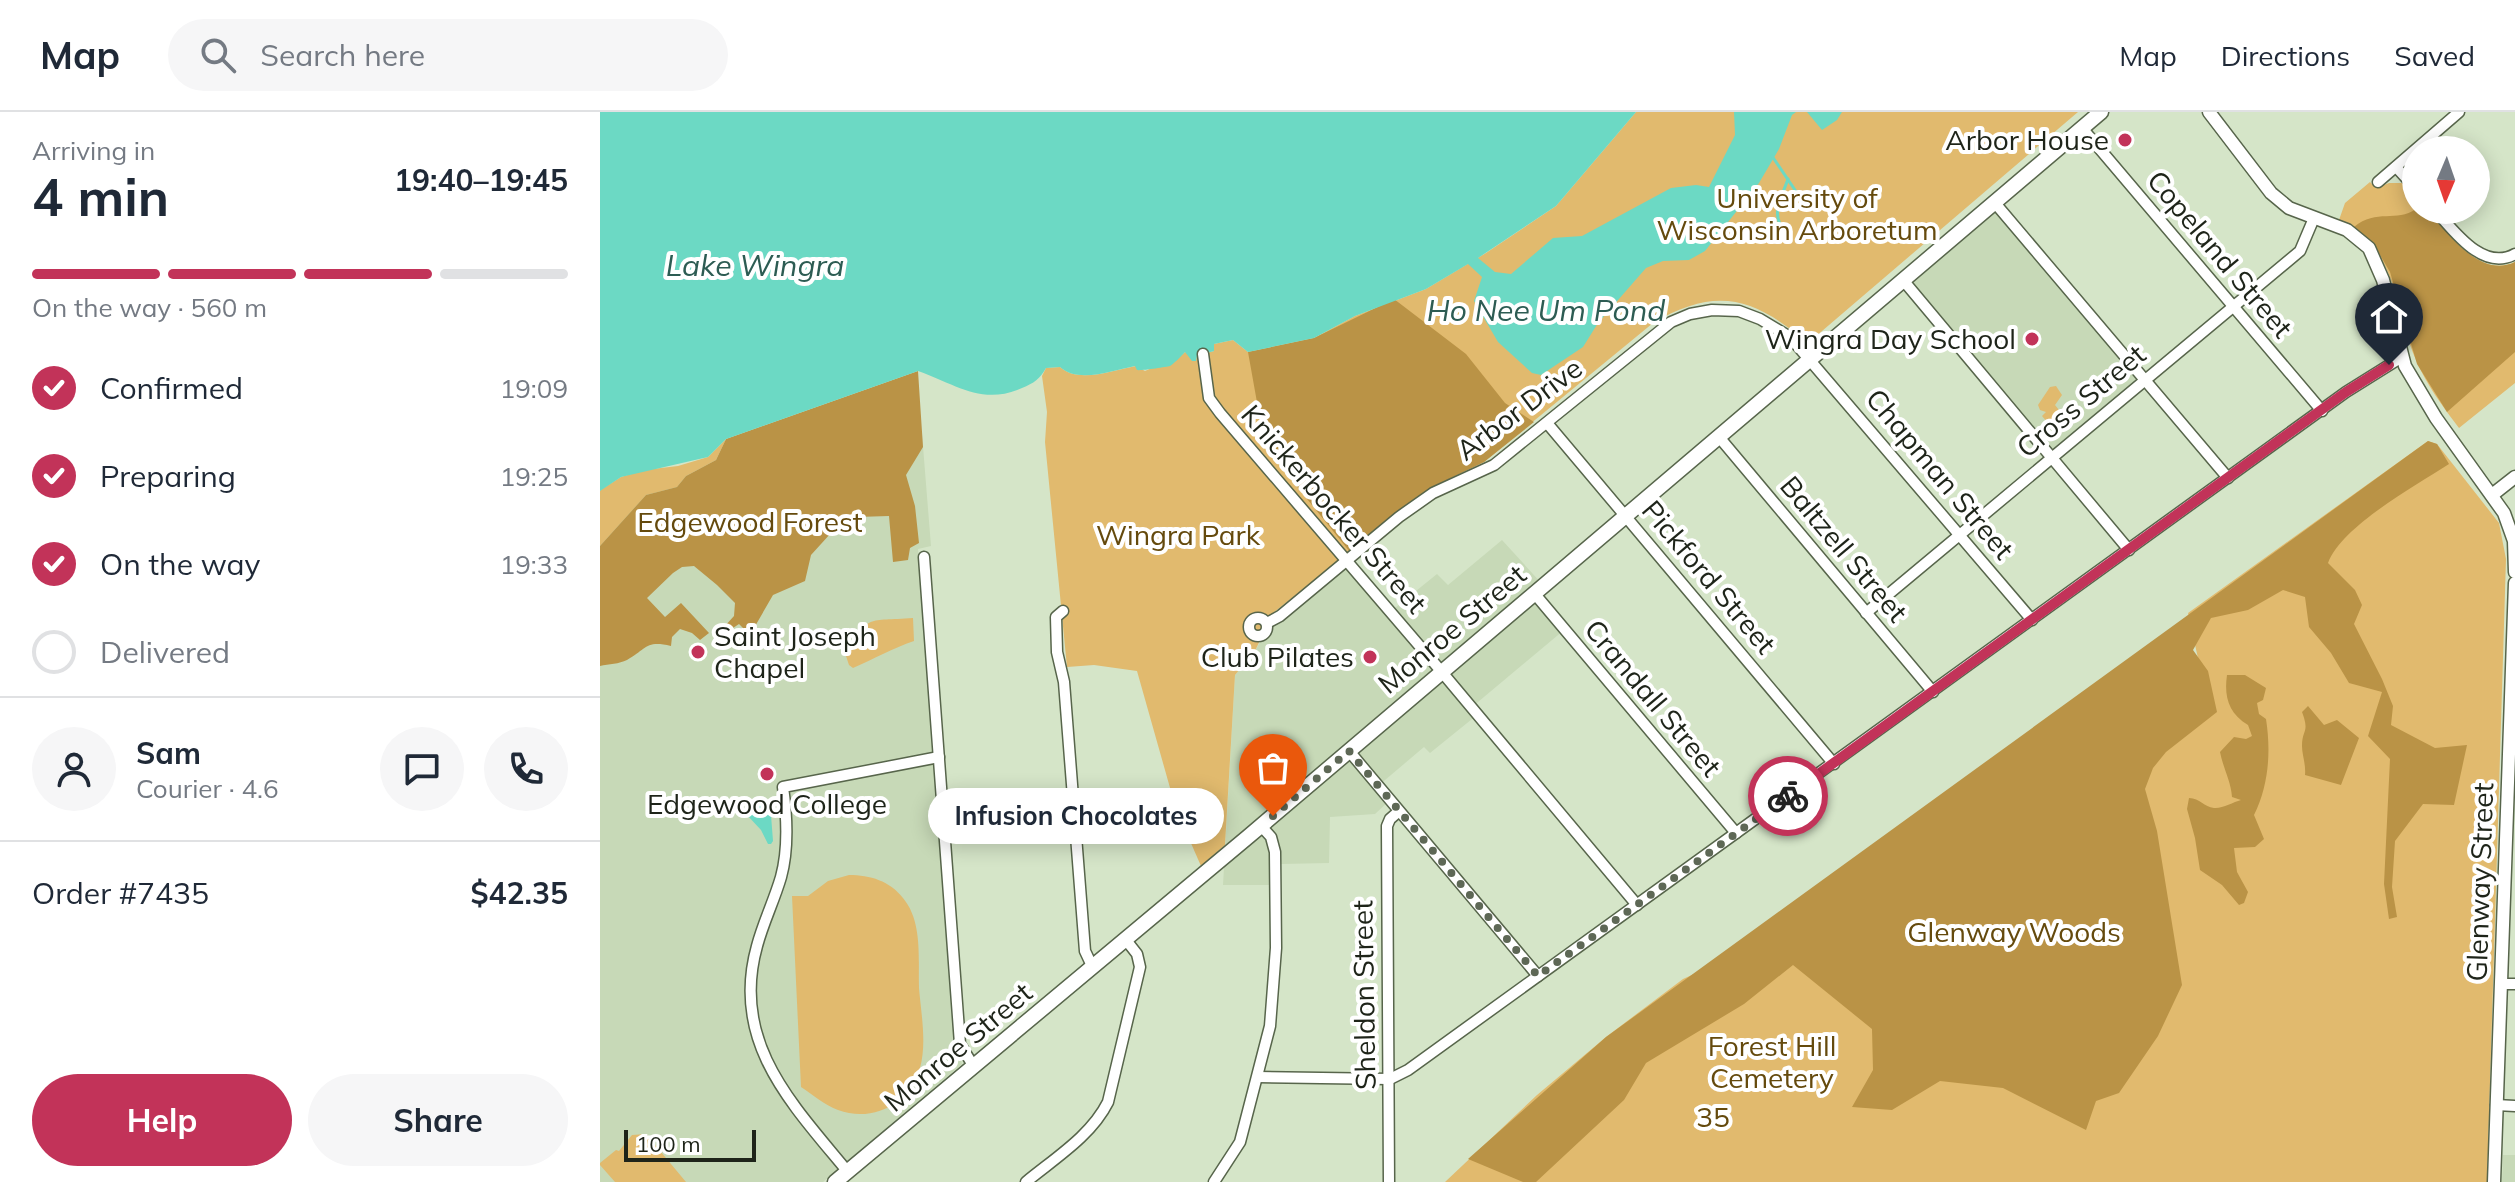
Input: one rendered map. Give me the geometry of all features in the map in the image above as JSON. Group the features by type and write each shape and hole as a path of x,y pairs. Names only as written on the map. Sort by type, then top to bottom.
{"main road":[{"name":"Monroe Street","path":"835,1182 1093,968 2101,112"}],"street":[{"path":"2209,112 2271,193 2289,208 2347,230 2369,248 2383,280 2402,357 2415,386 2492,495 2510,526 2515,572"},
{"path":"2378,182 2459,112"},
{"name":"Copeland Street","path":"2082,128 2322,411"},
{"path":"2396,167 2402,174"},
{"path":"1995,203 2228,478"},
{"name":"Cross Street","path":"1866,613 2300,251 2314,218"},
{"path":"2448,224 2479,252 2499,259 2515,254"},
{"path":"1903,280 2129,550"},
{"name":"Arbor Drive","path":"1267,623 1280,616 1399,517 1433,493 1494,465 1656,332 1690,314 1739,311 1760,319 1790,337 1811,359"},
{"name":"Knickerbocker Street","path":"1203,354 1209,398 1637,905"},
{"path":"1258,1077 1390,1079 1408,1070 2228,478 2402,357"},
{"name":"Chapman Street","path":"1811,359 2032,620"},
{"name":"Pickford Street","path":"1547,423 1834,764"},
{"name":"Baltzell Street","path":"1719,437 1933,692"},
{"path":"2492,495 2515,477"},
{"path":"924,557 960,1044 974,1067"},
{"name":"Glenway Street","path":"2494,1182 2496,1105 2508,984 2515,583"},
{"name":"Crandall Street","path":"1534,593 1736,833"},
{"path":"1063,611 1056,617 1057,652 1064,682 1085,951 1093,968"},
{"path":"1349,751 1538,976"},
{"path":"848,1172 777,1082 763,1057 753,1021 752,968 781,876 785,850 783,787 939,757"},
{"name":"Sheldon Street","path":"1389,1182 1387,826 1398,812"},
{"path":"1214,1182 1240,1142 1270,1026 1276,948 1275,852 1271,837 1261,826"},
{"path":"1026,1182 1084,1134 1108,1102 1140,967 1137,954 1126,940"},
{"path":"2496,1105 2515,1106"}],"shaded area":[{"name":"Wingra Day School","path":"1995,203 2145,378 2052,457 1903,280"},
{"name":"Edgewood College","path":"922,434 931,546 918,549 955,1037 962,1064 823,1182 600,1182 600,491"},
{"path":"1502,540 1543,585 1535,593 1564,630 1472,707 1477,715 1430,753 1424,747 1378,786 1389,801 1375,814 1330,817 1329,863 1281,864 1281,885 1223,885 1235,675 1255,651 1269,626 1346,562 1390,612 1437,574 1448,585"},
{"path":"2503,1155 2515,1155 2515,1182 2502,1182"}],"green space":[{"name":"University of Wisconsin Arboretum","path":"1636,112 2078,112 1808,343 1770,315 1734,302 1696,304 1676,311 1653,323 1484,462 1432,487 1273,613 1255,651 1235,675 1225,845 1201,866 1176,809 1137,671 1094,665 1067,667 1045,442 1047,412 1042,376 1046,368 1060,367 1076,375 1107,373 1136,366 1145,371 1170,365 1185,352 1197,356 1214,351 1214,344 1233,340 1248,352 1314,338 1355,316 1426,289 1556,206"},
{"path":"2370,182 2376,188 2389,183 2402,183 2402,224 2441,224 2477,259 2502,266 2515,262 2515,383 2459,428 2420,369 2384,263 2359,232 2339,220 2345,203"},
{"path":"2401,215 2402,224 2441,224 2466,251 2489,264 2502,266 2515,262 2515,352 2447,412 2417,364 2390,272 2376,248 2354,227 2371,218"},
{"path":"1394,299 1466,354 1505,403 1534,422 1484,462 1432,487 1350,552 1265,447 1248,352 1314,338"},
{"name":"Edgewood Forest","path":"918,371 923,447 906,475 915,506 919,543 910,548 908,560 893,562 889,516 857,517 850,526 831,533 811,555 805,581 773,595 754,628 747,632 739,624 724,631 734,616 735,603 694,566 682,567 647,598 665,617 681,603 709,633 700,640 680,629 672,637 671,646 651,645 624,661 600,666 600,546 646,495 677,487 686,476 716,460 726,439"},
{"path":"2056,386 2062,395 2055,405 2067,420 2054,430 2042,416 2046,412 2040,410 2038,405 2050,387"},
{"path":"726,439 716,460 686,476 677,487 646,495 600,546 602,489 621,477 644,470 678,466 708,457"},
{"path":"2428,441 2437,444 2499,523 2506,559 2487,1182 1445,1182 1537,1095 1606,1037 1683,979 2133,776 2209,708 2188,613"},
{"name":"Glenway Woods","path":"2428,441 2437,444 2449,464 2363,521 2336,549 2328,563 2355,590 2362,605 2354,624 2393,706 2391,725 2435,748 2467,745 2454,805 2423,804 2395,841 2392,887 2397,917 2389,919 2384,884 2390,759 2368,736 2382,692 2349,683 2331,653 2309,627 2305,597 2283,590 2248,610 2211,618 2193,650 2208,671 2217,712 2166,752 2153,768 2145,789 2157,831 2182,985 2158,1036 2119,1093 2096,1101 2086,1130 2003,1088 1940,1081 1892,1110 1852,1107 1873,1070 1872,1029 1793,965 1744,1004 1646,1063 1624,1100 1536,1182 1523,1182 1468,1159 1606,1037"},
{"path":"913,618 914,641 853,668 849,665 846,656 865,626 878,620"},
{"path":"2227,675 2245,675 2266,688 2263,700 2257,703 2259,714 2266,719 2268,768 2254,815 2264,839 2255,847 2234,848 2237,872 2248,892 2244,903 2239,905 2222,885 2200,870 2187,809 2189,798 2214,808 2241,800 2232,797 2220,752 2234,737 2246,739 2252,736 2248,725 2236,715 2229,703"},
{"path":"2308,706 2324,725 2337,720 2359,738 2341,785 2305,775 2302,741 2306,728 2302,712"},
{"path":"849,875 879,880 898,892 914,918 918,941 923,1038 920,1068 908,1092 899,1101 877,1112 864,1114 838,1110 801,1087 792,896 808,896 828,881"},
{"path":"646,1134 686,1182 615,1182 600,1165 616,1150 619,1151 632,1135"}],"water":[{"name":"Lake Wingra","path":"600,112 1636,112 1556,206 1478,258 1495,272 1511,274 1553,238 1582,236 1671,188 1709,187 1735,135 1734,112 1796,112 1759,183 1705,251 1689,260 1663,261 1646,268 1598,323 1583,347 1541,375 1532,373 1498,342 1474,301 1482,277 1468,264 1426,289 1355,316 1314,338 1248,352 1233,340 1214,344 1214,351 1197,356 1196,361 1192,361 1185,352 1170,366 1159,368 1137,370 1135,366 1107,373 1076,375 1060,367 1046,368 1030,384 994,395 969,391 918,371 726,439 708,457 621,477 600,491"},
{"path":"1807,112 1842,112 1837,120 1822,130"},
{"path":"770,802 773,841 768,844 761,830 747,815 752,805"}],"waterway":[{"path":"1772,156 1797,193"},
{"path":"1786,234 1777,214 1788,179"}],"way so far":[{"path":"1273,816 1349,751 1538,976 1788,796"}],"place":[{"name":"Arbor House","path":"2125,140"},
{"name":"Wingra Day School","path":"2032,339"},
{"name":"Saint Joseph Chapel","path":"698,652"},
{"name":"Club Pilates","path":"1370,657"},
{"name":"Edgewood College","path":"767,774"},
{"name":"Infusion Chocolates","path":"1273,816"}],"route":[{"path":"1788,796 2346,392 2389,365"}],"water label":[{"name":"Ho Nee Um Pond","path":"1546,311"}],"park label":[{"name":"Wingra Park","path":"1178,535"},
{"name":"Forest Hill Cemetery","path":"1772,1062"},
{"name":"35","path":"1713,1117"}]}
